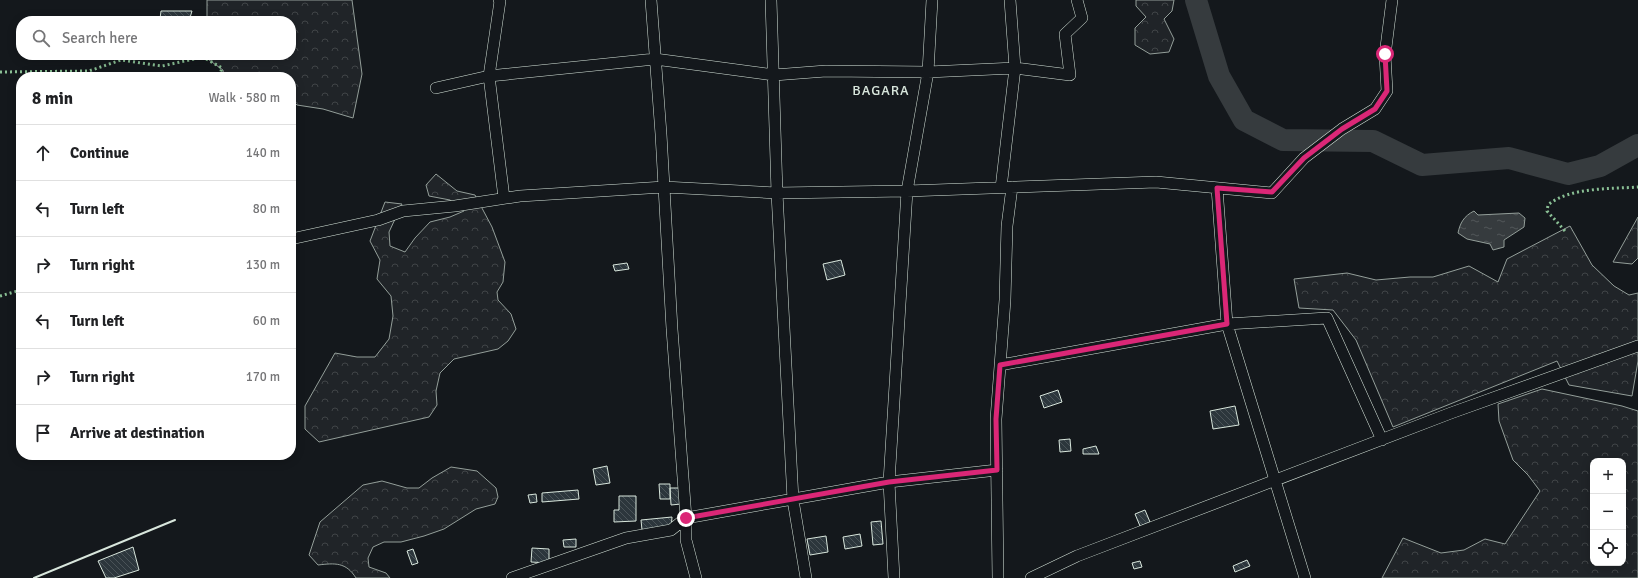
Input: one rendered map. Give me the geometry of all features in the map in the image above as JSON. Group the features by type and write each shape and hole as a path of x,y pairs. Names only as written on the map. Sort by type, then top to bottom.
{"street":[{"path":"499,0 489,76 504,198"},
{"path":"651,0 672,329 686,518 686,540 696,578"},
{"path":"771,0 777,193 793,500 806,578"},
{"path":"894,578 889,482 907,192 928,72 932,0"},
{"path":"998,578 996,419 1005,300 1007,188 1015,68 1010,0"},
{"path":"436,88 489,76 655,59 774,75 826,71 928,72 1015,68 1070,75 1065,34 1082,18 1077,0"},
{"path":"296,239 378,220 403,211 455,206 504,198 664,187 777,193 907,192 1156,182 1272,192 1304,158 1342,129 1375,109 1387,91 1385,54 1392,0"},
{"path":"1217,188 1227,324 1305,578"},
{"path":"1000,365 1227,324 1327,318 1382,440"},
{"path":"1031,578 1077,556 1275,480 1638,346"},
{"path":"512,578 626,538 670,530 686,518 889,482 997,470"}],"green space":[{"path":"207,0 352,0 362,74 353,118 323,109 297,105 296,72 223,72 223,70 209,60 296,60 296,16 207,16"},
{"path":"1136,0 1174,0 1172,11 1164,19 1174,39 1169,52 1150,54 1135,45 1135,28 1146,17 1136,6"},
{"path":"436,174 457,191 475,195 492,227 505,262 503,282 497,292 498,300 511,314 516,329 508,341 498,349 454,359 440,373 436,391 437,405 429,417 319,442 305,429 305,406 335,353 357,357 375,357 389,339 393,316 391,296 377,279 380,260 370,241 385,202 402,204 389,232 390,246 405,252 415,238 430,222 450,217 464,211 450,200 429,196 426,185"},
{"path":"1638,217 1638,258 1632,264 1613,262"},
{"path":"1570,226 1592,265 1614,286 1629,295 1638,293 1638,361 1632,396 1569,385 1557,361 1393,427 1356,340 1333,310 1299,308 1294,279 1347,273 1376,280 1410,277 1433,277 1469,266 1498,282 1507,259"},
{"path":"1542,389 1622,406 1638,411 1638,578 1382,578 1403,538 1441,553 1464,550 1485,539 1505,544 1540,491 1528,475 1513,460 1499,421 1498,404"},
{"path":"451,467 477,471 496,488 498,497 495,504 476,509 444,529 401,542 384,542 373,547 368,558 369,567 386,573 390,578 356,578 344,566 335,564 318,565 309,555 320,522 363,485 382,481 407,488 419,488 432,478"}],"water":[{"path":"1474,211 1478,215 1519,213 1525,218 1524,227 1504,240 1504,247 1493,250 1490,244 1467,239 1458,233 1463,220"}],"building":[{"path":"161,11 192,11 190,16 160,16"},
{"path":"841,260 845,275 827,280 823,264"},
{"path":"627,263 629,269 615,271 613,265"},
{"path":"1058,390 1062,402 1044,408 1040,396"},
{"path":"1235,406 1239,425 1213,429 1210,411"},
{"path":"1070,439 1071,451 1060,452 1059,440"},
{"path":"1096,446 1099,454 1083,454 1083,449"},
{"path":"607,466 610,483 596,485 593,469"},
{"path":"659,484 670,484 670,499 660,499"},
{"path":"670,488 680,488 681,504 671,505"},
{"path":"578,490 579,499 542,502 542,493"},
{"path":"536,494 537,502 530,503 528,495"},
{"path":"619,496 636,496 636,521 614,522 614,510 619,510"},
{"path":"1145,510 1150,522 1140,526 1135,514"},
{"path":"672,517 671,530 642,530 641,520"},
{"path":"881,521 883,544 873,545 871,522"},
{"path":"860,534 862,546 845,549 843,537"},
{"path":"826,536 828,552 810,555 807,539"},
{"path":"576,539 576,547 564,547 563,540"},
{"path":"133,547 139,570 114,578 106,578 98,561"},
{"path":"532,548 549,549 549,563 531,562"},
{"path":"413,549 418,563 412,565 407,551"},
{"path":"1247,560 1250,566 1235,572 1233,566"},
{"path":"1140,561 1142,567 1134,569 1132,563"}],"waterway":[{"path":"1196,0 1219,76 1244,120 1283,140 1373,141 1422,165 1509,158 1568,174 1600,166 1638,145"}],"hedge":[{"path":"0,72 89,71 121,60"},
{"path":"121,60 162,66 189,60"},
{"path":"208,60 222,68 221,72"},
{"path":"1565,231 1547,211 1548,205 1557,199 1567,195 1591,190 1638,187"},
{"path":"0,296 16,291"}],"wall":[{"path":"34,578 175,520"}],"district":[{"name":"BAGARA","path":"881,90"}],"route":[{"path":"686,518 889,482 997,470 996,419 1000,365 1227,324 1217,188 1272,192 1304,158 1342,129 1375,109 1387,91 1385,54"}]}
